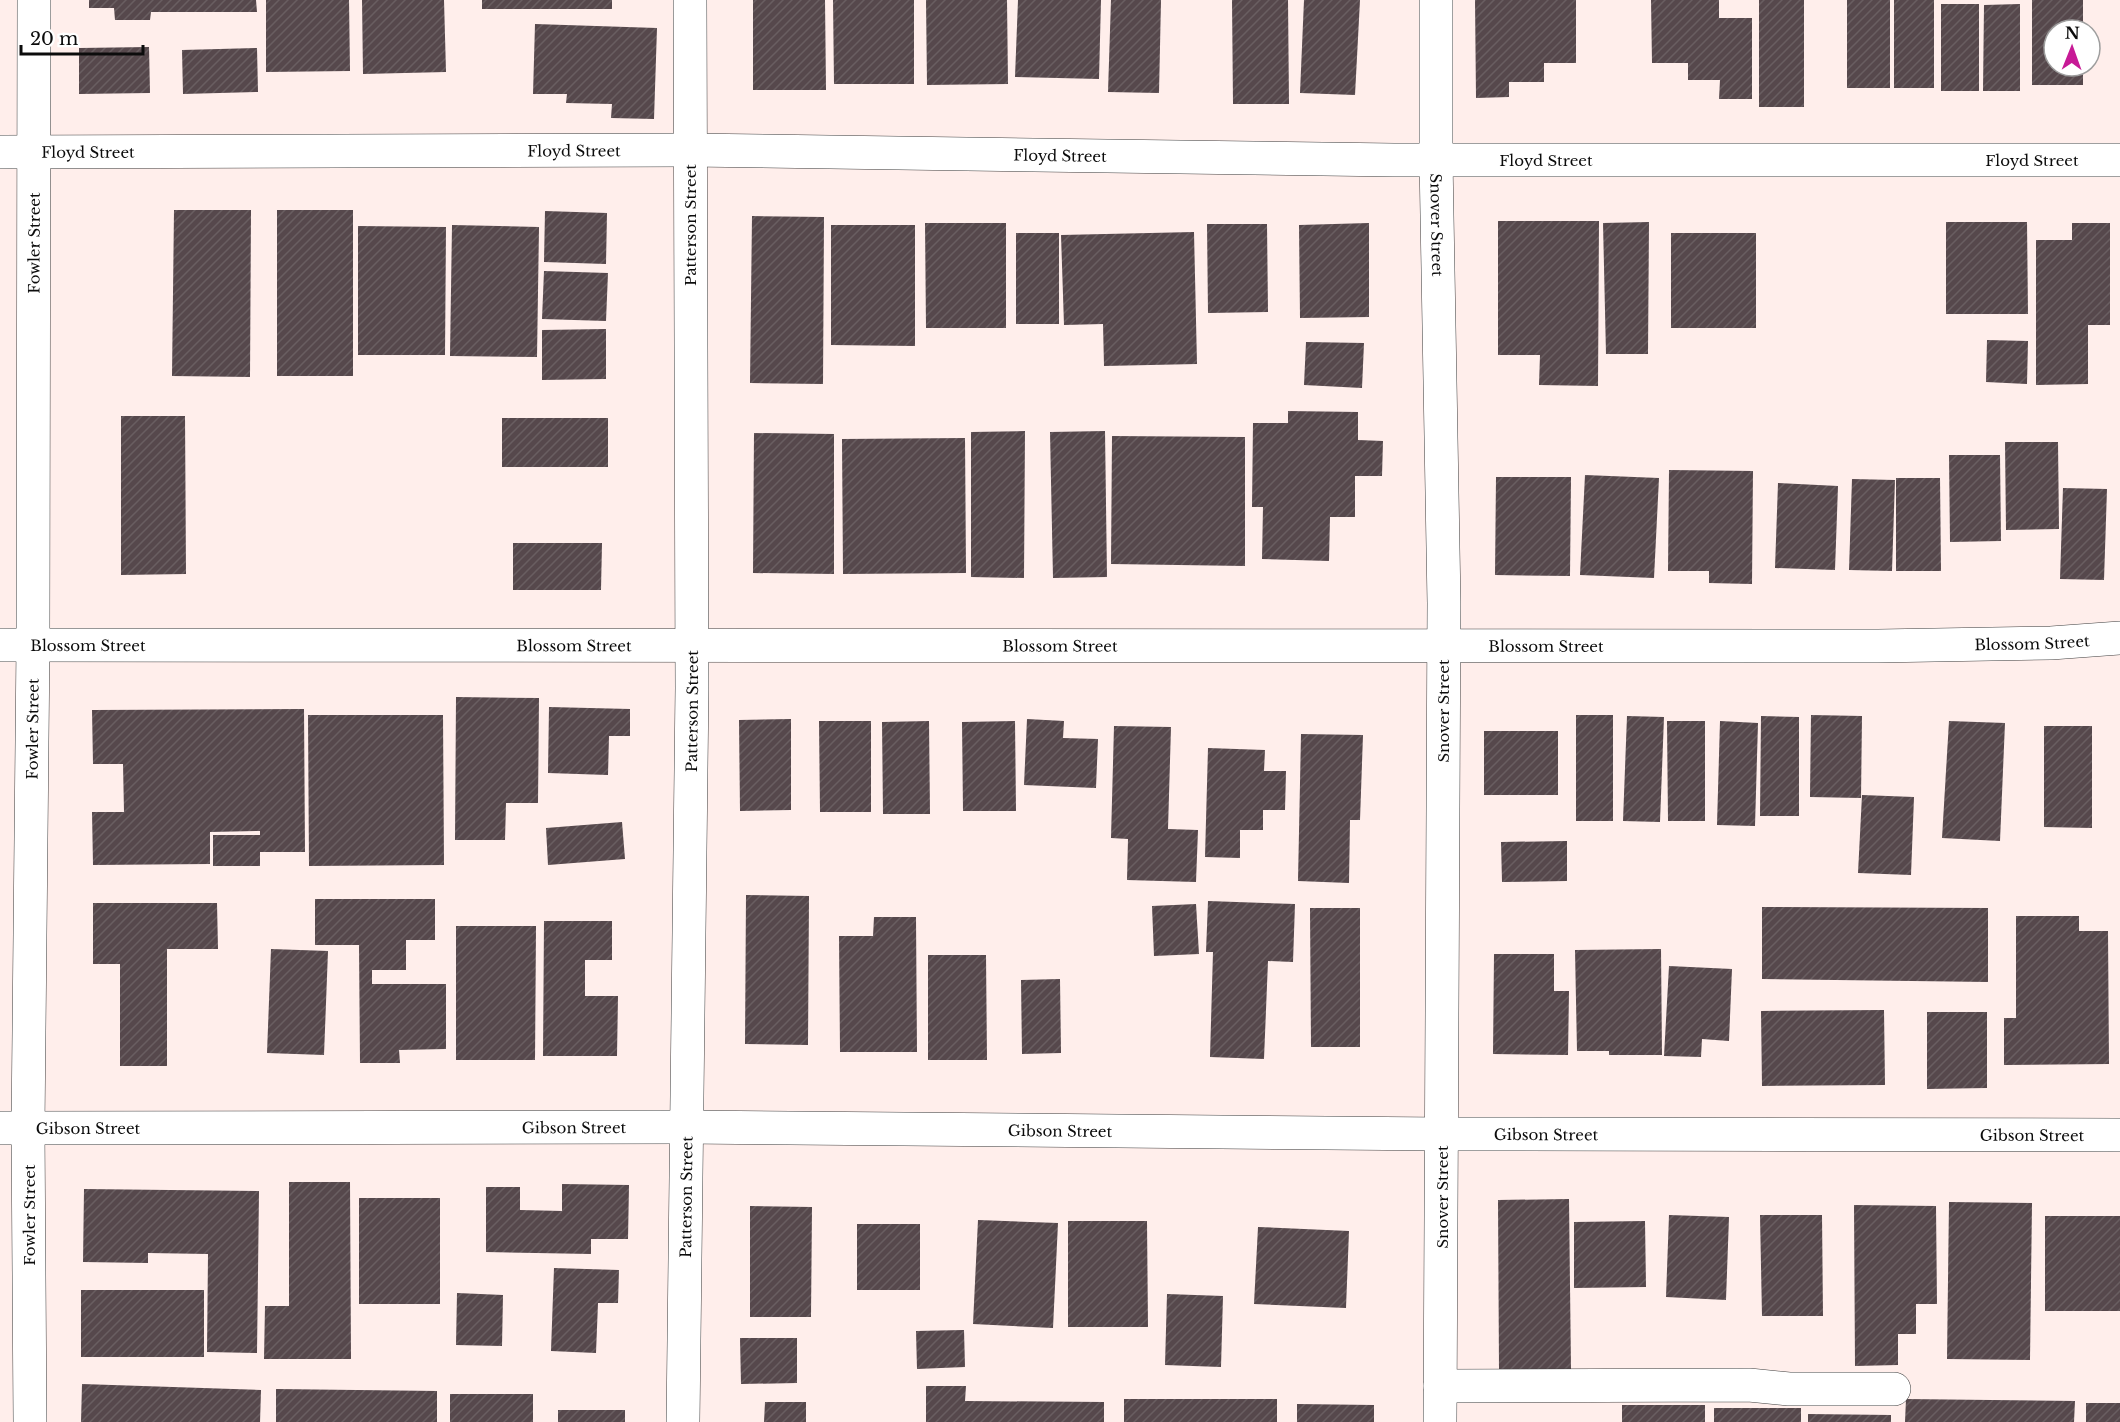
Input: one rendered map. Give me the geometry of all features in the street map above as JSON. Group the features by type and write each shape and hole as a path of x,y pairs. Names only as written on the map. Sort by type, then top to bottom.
{"street":[{"name":"Fowler Street","path":"30,1422 14,1128 33,645 34,0"},
{"name":"Patterson Street","path":"683,1422 692,646 690,0"},
{"name":"Snover Street","path":"1436,0 1443,646 1440,1422"},
{"name":"Floyd Street","path":"0,152 690,150 1436,159 2120,160"},
{"name":"Blossom Street","path":"0,645 1878,646 2051,643 2120,638"},
{"name":"Gibson Street","path":"14,1128 686,1127 1442,1134 2120,1135"},
{"path":"1440,1386 1749,1385 1789,1389 1894,1389"}],"building":[{"path":"89,0 256,0 257,12 151,12 150,20 115,20 114,8 89,8"},
{"path":"266,0 349,0 350,71 266,72"},
{"path":"362,0 444,0 446,72 363,74"},
{"path":"482,0 612,0 612,9 482,9"},
{"path":"753,0 825,0 826,90 753,90"},
{"path":"833,0 914,0 914,84 834,84"},
{"path":"926,0 1007,0 1008,84 927,85"},
{"path":"1018,0 1101,0 1099,79 1015,77"},
{"path":"1111,0 1161,0 1159,93 1108,92"},
{"path":"1232,0 1288,0 1289,104 1233,104"},
{"path":"1304,0 1360,0 1355,95 1300,93"},
{"path":"1475,0 1576,0 1576,63 1544,63 1544,82 1509,82 1509,97 1476,98"},
{"path":"1651,0 1719,0 1719,18 1752,18 1752,99 1719,99 1720,80 1688,80 1688,63 1652,63"},
{"path":"1759,0 1804,0 1804,107 1759,107"},
{"path":"1847,0 1890,0 1890,88 1847,88"},
{"path":"1894,0 1934,0 1934,88 1894,88"},
{"path":"2032,0 2083,0 2083,18 2042,18 2042,78 2083,78 2083,85 2032,85"},
{"path":"1941,4 1979,4 1979,91 1941,91"},
{"path":"2020,4 2020,91 1983,91 1984,5"},
{"path":"535,24 657,28 654,119 611,118 612,104 566,103 567,94 533,94"},
{"path":"149,47 150,93 79,94 79,48"},
{"path":"257,48 258,92 183,94 182,50"},
{"path":"174,210 251,210 250,377 172,376"},
{"path":"277,210 353,210 353,376 277,376"},
{"path":"545,211 607,213 606,264 544,262"},
{"path":"752,216 824,217 823,384 750,383"},
{"path":"1498,221 1599,221 1598,386 1539,385 1540,355 1498,355"},
{"path":"1649,222 1648,354 1606,354 1603,223"},
{"path":"1946,222 2027,222 2028,314 1946,314"},
{"path":"925,223 1006,223 1006,328 926,328"},
{"path":"1369,223 1369,317 1300,318 1299,225"},
{"path":"2072,223 2110,223 2110,325 2088,325 2088,384 2036,385 2036,240 2072,240"},
{"path":"1207,224 1267,224 1268,312 1208,313"},
{"path":"452,225 539,227 537,357 450,356"},
{"path":"831,225 915,225 915,346 831,345"},
{"path":"358,226 446,227 445,355 358,355"},
{"path":"1194,232 1197,364 1104,366 1103,324 1064,325 1061,235"},
{"path":"1016,233 1059,233 1059,324 1016,324"},
{"path":"1671,233 1756,233 1756,328 1671,328"},
{"path":"544,271 608,273 606,321 542,319"},
{"path":"606,329 606,379 542,380 542,330"},
{"path":"1987,340 2028,341 2027,384 1986,382"},
{"path":"1306,342 1364,343 1362,388 1304,385"},
{"path":"1288,411 1358,412 1358,440 1383,441 1382,476 1355,476 1355,517 1330,517 1329,561 1262,559 1263,507 1252,507 1253,423 1288,423"},
{"path":"121,416 185,416 186,574 121,575"},
{"path":"502,418 608,418 608,467 502,467"},
{"path":"1025,431 1024,578 971,577 971,432"},
{"path":"1105,431 1107,577 1053,578 1050,432"},
{"path":"754,433 834,434 834,574 753,573"},
{"path":"1112,436 1245,437 1245,566 1111,564"},
{"path":"965,438 966,573 843,574 842,439"},
{"path":"2005,442 2058,442 2059,529 2006,530"},
{"path":"1949,455 2000,455 2001,541 1950,542"},
{"path":"1669,470 1753,471 1752,584 1709,583 1709,571 1668,571"},
{"path":"1585,475 1659,478 1654,578 1580,575"},
{"path":"1496,477 1571,477 1570,576 1495,575"},
{"path":"1896,478 1940,478 1941,571 1896,571"},
{"path":"1852,479 1895,480 1892,571 1849,570"},
{"path":"1778,483 1838,486 1835,570 1775,568"},
{"path":"2063,488 2107,489 2104,580 2060,579"},
{"path":"513,543 602,543 601,590 513,590"},
{"path":"456,697 539,698 538,803 506,803 505,840 455,840"},
{"path":"549,707 630,709 630,736 609,736 608,775 548,773"},
{"path":"304,709 305,852 260,852 260,866 213,866 213,835 260,835 260,831 210,832 210,864 93,865 92,812 124,812 123,764 93,764 92,710"},
{"path":"308,715 443,715 444,865 309,866"},
{"path":"1576,715 1613,715 1613,821 1576,821"},
{"path":"1811,715 1862,716 1861,798 1810,797"},
{"path":"1627,716 1664,717 1660,822 1623,821"},
{"path":"1761,716 1799,717 1799,816 1760,816"},
{"path":"791,719 791,810 740,811 739,720"},
{"path":"1027,719 1064,721 1063,738 1098,739 1096,788 1024,785"},
{"path":"819,721 871,721 871,812 820,812"},
{"path":"929,721 930,814 883,814 882,722"},
{"path":"1015,721 1016,811 963,811 962,722"},
{"path":"1667,721 1705,721 1705,821 1668,821"},
{"path":"1720,721 1758,723 1755,826 1717,825"},
{"path":"1949,721 2005,723 2000,841 1942,838"},
{"path":"1114,726 1171,727 1168,829 1198,830 1196,882 1127,880 1128,839 1111,838"},
{"path":"2044,726 2092,726 2092,828 2044,827"},
{"path":"1484,731 1558,731 1558,795 1484,795"},
{"path":"1301,734 1363,735 1360,820 1350,820 1349,883 1298,881"},
{"path":"1208,748 1265,750 1264,771 1286,771 1285,810 1263,810 1263,830 1240,830 1240,858 1205,857"},
{"path":"1862,795 1914,797 1911,875 1858,873"},
{"path":"622,822 625,859 548,865 546,828"},
{"path":"1567,841 1567,881 1502,882 1501,842"},
{"path":"746,895 809,896 808,1045 745,1044"},
{"path":"315,899 435,899 435,940 406,940 406,970 372,970 372,984 446,984 446,1049 399,1050 400,1063 360,1063 359,945 315,945"},
{"path":"1208,901 1295,904 1293,962 1268,961 1264,1059 1210,1057 1213,952 1206,952"},
{"path":"93,903 217,903 218,949 167,949 167,1066 120,1066 120,964 93,964"},
{"path":"1196,904 1199,954 1154,956 1152,906"},
{"path":"1762,907 1988,908 1988,982 1762,979"},
{"path":"1310,908 1360,908 1360,1047 1311,1047"},
{"path":"2016,916 2079,916 2079,931 2108,931 2109,1064 2004,1065 2004,1018 2016,1018"},
{"path":"874,917 916,917 917,1052 840,1052 839,936 873,936"},
{"path":"544,921 612,921 612,960 585,960 585,996 618,996 617,1056 543,1056"},
{"path":"456,926 536,926 535,1060 456,1060"},
{"path":"271,949 328,951 324,1055 267,1053"},
{"path":"1661,949 1662,1055 1609,1055 1609,1051 1577,1051 1575,950"},
{"path":"1494,954 1554,954 1554,991 1569,991 1568,1055 1493,1054"},
{"path":"928,955 986,955 987,1060 928,1060"},
{"path":"1669,966 1732,969 1729,1041 1702,1039 1701,1057 1664,1056"},
{"path":"1060,979 1061,1053 1022,1054 1021,980"},
{"path":"1884,1010 1885,1085 1762,1086 1761,1011"},
{"path":"1927,1012 1987,1012 1987,1088 1927,1089"},
{"path":"289,1182 350,1182 351,1359 264,1359 265,1306 289,1306"},
{"path":"562,1184 629,1185 628,1239 591,1239 591,1254 486,1252 486,1187 520,1187 520,1210 562,1211"},
{"path":"84,1189 259,1191 257,1353 207,1352 208,1254 148,1253 148,1263 83,1262"},
{"path":"359,1198 440,1198 440,1304 359,1304"},
{"path":"1569,1199 1571,1369 1499,1369 1498,1200"},
{"path":"1949,1202 2032,1203 2030,1360 1947,1359"},
{"path":"1854,1205 1936,1206 1937,1304 1916,1304 1916,1334 1898,1334 1898,1365 1855,1366"},
{"path":"750,1206 812,1207 811,1317 750,1317"},
{"path":"1669,1215 1729,1217 1726,1300 1666,1297"},
{"path":"1760,1215 1822,1215 1823,1316 1762,1316"},
{"path":"2045,1216 2120,1216 2120,1311 2045,1311"},
{"path":"978,1220 1058,1223 1053,1328 973,1324"},
{"path":"1068,1221 1147,1221 1148,1327 1068,1327"},
{"path":"1645,1221 1646,1287 1574,1288 1574,1222"},
{"path":"857,1224 920,1224 920,1290 857,1290"},
{"path":"1258,1227 1349,1231 1346,1308 1254,1304"},
{"path":"554,1268 619,1270 618,1303 598,1303 596,1353 551,1351"},
{"path":"81,1290 204,1290 204,1357 81,1357"},
{"path":"457,1293 503,1295 502,1346 456,1345"},
{"path":"1167,1294 1223,1296 1221,1367 1165,1365"},
{"path":"964,1330 965,1367 917,1369 916,1331"},
{"path":"740,1338 797,1338 797,1383 741,1384"},
{"path":"82,1384 261,1390 260,1422 81,1422"},
{"path":"926,1386 966,1386 965,1401 1104,1402 1104,1422 926,1422"},
{"path":"276,1389 437,1391 437,1422 276,1422"},
{"path":"450,1394 533,1394 533,1422 450,1422"},
{"path":"1124,1399 1277,1399 1277,1422 1124,1422"},
{"path":"1906,1399 2075,1401 2074,1422 1905,1422"},
{"path":"765,1402 806,1402 806,1422 764,1422"},
{"path":"2086,1403 2120,1403 2120,1422 2086,1422"},
{"path":"1297,1404 1374,1405 1374,1422 1297,1422"},
{"path":"1622,1405 1705,1405 1705,1422 1622,1422"},
{"path":"1714,1408 1801,1408 1801,1422 1714,1422"},
{"path":"558,1410 625,1410 625,1422 558,1422"},
{"path":"1808,1414 1891,1415 1891,1422 1808,1422"}]}
